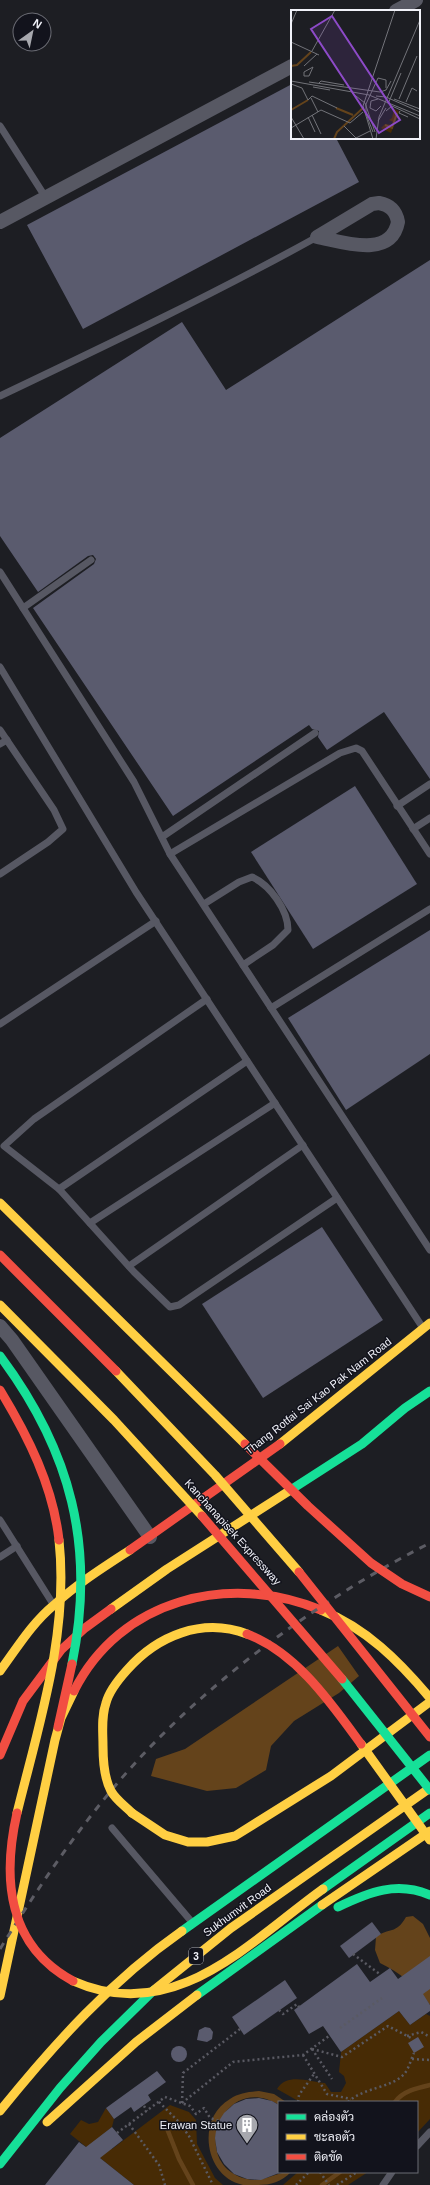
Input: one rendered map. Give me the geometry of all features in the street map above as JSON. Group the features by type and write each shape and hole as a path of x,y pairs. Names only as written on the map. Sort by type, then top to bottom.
{"main road":[{"path":"0,1203 308,1506 371,1563 402,1584 430,1597"},
{"name":"Kanchanapisek Expressway","path":"0,1255 142,1398 244,1507 332,1613 430,1737"},
{"name":"Kanchanapisek Expressway","path":"0,1305 119,1424 212,1525 306,1634 430,1789"},
{"name":"Thang Rotfai Sai Kao Pak Nam Road","path":"0,1671 29,1631 53,1605 90,1577 150,1537 288,1438 426,1326"},
{"path":"0,1356 11,1370 35,1408 52,1440 64,1470 74,1506 80,1548 81,1595 77,1638 0,1996"},
{"path":"0,1390 30,1443 46,1486 55,1519 61,1556 62,1590 56,1647 12,1835 8,1867 10,1895 20,1926 33,1948 51,1967 78,1983 94,1990 120,1995 147,1994 168,1990 200,1978 226,1962 294,1910 430,1813"},
{"path":"0,1755 23,1700 61,1650 85,1628 167,1569 362,1444 405,1408 430,1391"},
{"path":"58,1727 79,1680 96,1655 117,1634 161,1608 215,1594 244,1592 279,1596 306,1603 329,1612 373,1639 394,1658 430,1698"},
{"path":"430,1702 331,1776 235,1836 207,1842 188,1842 165,1835 132,1813 110,1789 105,1772 102,1726 105,1706 112,1689 135,1658 151,1644 187,1630 223,1629 240,1631 264,1640 286,1656 327,1700 430,1840"},
{"name":"Sukhumvit Road","path":"0,2111 66,2033 115,1984 156,1949 430,1756"},
{"name":"Sukhumvit Road","path":"0,2164 60,2088 101,2042 159,1985 232,1928 430,1789"},
{"path":"0,2173 72,2098 138,2041 269,1943 430,1831"},
{"path":"269,1943 354,1899 375,1891 393,1887 410,1888 430,1896"}],"street":[{"path":"398,10 416,0"},
{"path":"0,222 291,67"},
{"path":"372,204 386,205 393,209 398,222 394,235 382,244 350,243 317,237 372,204"},
{"path":"0,1192 266,1453"},
{"path":"0,1326 12,1340 150,1537"}],"lane":[{"path":"0,126 46,198"},
{"path":"0,396 102,348 243,277 317,237"},
{"path":"23,608 91,560"},
{"path":"0,572 134,782 170,854 430,1250"},
{"path":"0,667 156,921 338,1198 426,1326"},
{"path":"0,730 54,810 63,829 48,842 0,874"},
{"path":"162,837 315,733"},
{"path":"0,744 7,740"},
{"path":"170,854 340,753 356,748 362,751 430,854"},
{"path":"397,806 430,784"},
{"path":"413,829 430,818"},
{"path":"204,904 239,882 252,877 262,881 277,900 288,920 288,930 273,945 244,965"},
{"path":"271,1008 430,909"},
{"path":"0,1024 156,921"},
{"path":"207,999 34,1119 2,1144 59,1189 129,1266 170,1307 179,1305 338,1198"},
{"path":"59,1189 247,1061"},
{"path":"90,1223 275,1103"},
{"path":"129,1266 303,1145"},
{"path":"0,1520 18,1546 53,1605"},
{"path":"0,1557 18,1546"},
{"path":"112,1828 193,1922"},
{"path":"418,2145 430,2132"},
{"path":"383,2185 391,2173"}],"path":[{"path":"353,1954 381,1975"},
{"path":"340,2028 382,1998"},
{"path":"279,2010 283,2014 297,2004 299,2006"},
{"path":"311,2048 342,2057 388,2026 413,2039"},
{"path":"182,2104 183,2073 240,2029"},
{"path":"407,2036 421,2032 430,2037"},
{"path":"182,2104 233,2062 303,2055 330,2036"},
{"path":"311,2048 332,2079"},
{"path":"349,2101 374,2087 395,2082 406,2072 414,2053"},
{"path":"303,2055 327,2094 352,2099"},
{"path":"412,2059 430,2060"},
{"path":"298,2101 299,2095 314,2074"},
{"path":"117,2133 165,2097 190,2106 196,2114 204,2108 210,2118 219,2121"},
{"path":"159,2102 179,2122 189,2136 213,2185"},
{"path":"144,2106 147,2111"},
{"path":"129,2124 159,2165 166,2185"},
{"path":"296,2185 308,2173"},
{"path":"321,2173 329,2185"},
{"path":"337,2185 355,2173"}],"shaded area":[{"path":"338,1646 359,1676 339,1693 294,1721 271,1746 266,1770 236,1788 207,1791 151,1776 156,1759 185,1749"},
{"path":"413,1916 423,1924 430,1938 430,2005 420,1992 408,1981 380,1963 375,1950 376,1937 385,1932 396,1929 406,1917"},
{"path":"399,2011 410,2025 426,2014 430,2016 430,2119 418,2132 418,2101 298,2101 277,2089 281,2084 287,2081 299,2079 325,2083 331,2092 341,2092 346,2083 344,2076 339,2072 341,2052"},
{"path":"259,2091 274,2094 284,2101 278,2101 278,2105 259,2098 242,2100 228,2109 219,2124 216,2140 219,2157 229,2170 247,2179 258,2180 282,2173 290,2173 280,2181 272,2184 243,2185 230,2180 220,2171 213,2159 209,2146 209,2132 212,2119 219,2108 237,2095"},
{"path":"170,2105 189,2112 196,2120 197,2144 215,2178 223,2185 134,2185 70,2134 81,2120 89,2124 98,2122 106,2108 114,2119 112,2127 101,2136 112,2149"},
{"path":"297,2173 366,2173 348,2185 283,2185"}],"building":[{"path":"291,85 291,139 337,139 359,182 83,329 27,225"},
{"path":"430,260 430,779 384,712 327,750 318,737 319,731 312,729 309,725 173,816 33,608 94,564 96,559 93,555 88,556 38,592 0,536 0,438 182,322 226,390"},
{"path":"355,786 417,884 313,949 251,852"},
{"path":"430,930 430,1054 346,1110 288,1018"},
{"path":"322,1227 383,1320 263,1398 202,1304"},
{"path":"372,1922 381,1934 349,1958 340,1946"},
{"path":"430,1956 430,1989 423,1994 430,2005 430,2011 410,2025 399,2011 341,2052 323,2026 309,2034 294,2010 357,1964 370,1982 390,1968 398,1979"},
{"path":"285,1980 297,1998 244,2035 232,2017"},
{"path":"205,2027 210,2028 213,2032 212,2039 207,2042 197,2040 199,2030"},
{"path":"418,2037 424,2047 414,2053 408,2043"},
{"path":"179,2046 185,2048 187,2054 185,2060 179,2062 173,2060 171,2054 173,2048"},
{"path":"157,2071 166,2082 148,2095 151,2100 134,2112 131,2107 114,2119 106,2108"},
{"name":"Erawan Statue","path":"259,2098 272,2101 278,2104 279,2173 261,2180 247,2179 234,2174 224,2164 217,2152 215,2138 217,2124 224,2113 234,2104 246,2099"},
{"path":"112,2127 123,2140 100,2158 134,2185 45,2185 79,2142 86,2147"}],"waterway":[{"path":"396,2101 406,2093 430,2085"},
{"path":"166,2126 179,2159 193,2185"},
{"path":"322,2185 339,2173"}],"railway":[{"path":"0,1949 48,1874 87,1820 134,1764 171,1726 210,1690 295,1624 340,1594 385,1567 430,1543"}],"traffic: fast":[{"path":"0,1356 24,1392 45,1428 60,1464 72,1502 78,1540 81,1580 79,1621 72,1664"},
{"path":"289,1491 362,1444 405,1408 430,1391"},
{"path":"342,1679 430,1790"},
{"path":"182,1931 430,1755"},
{"path":"323,1889 430,1813"},
{"path":"338,1907 361,1897 383,1890 406,1889 430,1895"},
{"path":"197,1995 322,1905"},
{"path":"0,2164 60,2088 101,2042 154,1990"}],"traffic: slow":[{"path":"0,1203 245,1444"},
{"path":"0,1305 114,1420 202,1516"},
{"path":"280,1444 430,1323"},
{"path":"116,1371 215,1475 299,1572"},
{"path":"111,1609 167,1569 289,1491"},
{"path":"17,1813 43,1712 56,1644 60,1609 61,1575 59,1540"},
{"path":"0,1671 25,1636 46,1612 81,1583 130,1550"},
{"path":"321,1610 353,1626 381,1647 406,1671 430,1698"},
{"path":"132,1813 111,1791 104,1769 103,1714 107,1699 114,1686 139,1658 166,1639 181,1633 197,1629 213,1628 230,1629 247,1634"},
{"path":"0,1996 55,1740 61,1718 74,1691"},
{"path":"132,1813 165,1835 188,1842 207,1842 235,1836 331,1776 427,1704"},
{"path":"361,1744 430,1840"},
{"path":"154,1990 231,1928 430,1788"},
{"path":"322,1905 430,1831"},
{"path":"73,1981 110,1992 144,1993 177,1986 208,1972 238,1954 323,1889"},
{"path":"0,2111 41,2062 85,2014 132,1970 182,1931"},
{"path":"47,2122 136,2042 197,1995"}],"traffic: jam":[{"path":"0,1255 116,1371"},
{"path":"0,1390 20,1425 38,1462 51,1500 59,1540"},
{"path":"245,1444 308,1506 371,1563 402,1584 430,1597"},
{"path":"130,1550 280,1444"},
{"path":"202,1516 342,1679"},
{"path":"299,1572 430,1737"},
{"path":"74,1691 94,1660 119,1634 148,1615 180,1602 215,1595 250,1594 286,1599 321,1610"},
{"path":"0,1755 23,1701 61,1650 85,1628 111,1609"},
{"path":"247,1634 265,1642 282,1653 297,1666 325,1696 361,1744"},
{"path":"58,1727 72,1664"},
{"path":"17,1813 12,1838 10,1862 11,1886 15,1909 23,1930 35,1949 51,1966 73,1981"}],"place":[{"name":"Erawan Statue","path":"247,2144"}]}
